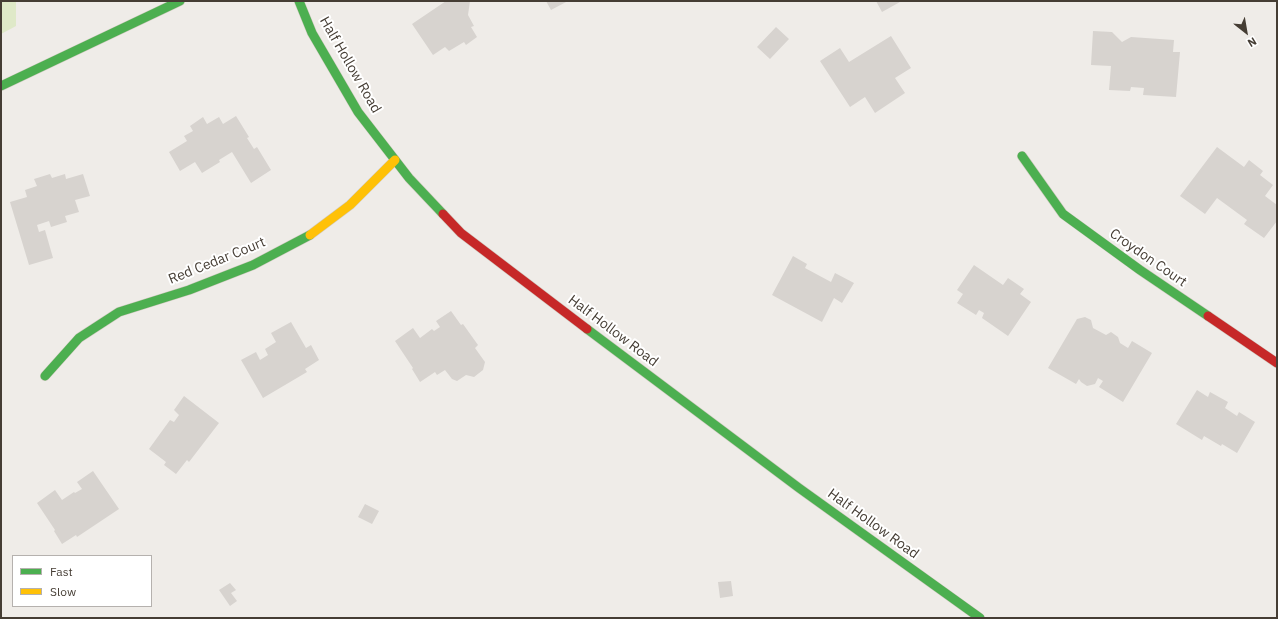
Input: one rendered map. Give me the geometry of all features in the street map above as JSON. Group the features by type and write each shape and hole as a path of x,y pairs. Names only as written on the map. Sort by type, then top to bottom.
{"street":[{"path":"1,86 180,1"},
{"name":"Half Hollow Road","path":"299,1 312,32 358,112 410,178 461,233 799,488 980,618"},
{"name":"Croydon Court","path":"1022,156 1063,214 1140,270 1277,363"},
{"name":"Red Cedar Court","path":"45,376 79,338 119,312 189,290 253,265 308,236 350,205 396,160"}],"green space":[{"path":"1,1 16,1 16,26 1,34"}],"building":[{"path":"446,1 470,1 468,15 474,26 471,27 477,37 466,45 464,42 449,51 445,47 433,55 412,24"},
{"path":"546,1 568,1 551,10"},
{"path":"876,1 899,1 900,2 882,12"},
{"path":"776,27 789,39 770,59 757,47"},
{"path":"1093,31 1112,32 1122,42 1131,37 1174,40 1173,52 1180,52 1176,97 1143,95 1144,88 1131,87 1130,91 1109,90 1111,66 1091,65"},
{"path":"891,36 911,68 895,78 905,93 875,113 865,97 850,107 820,61 840,48 849,62"},
{"path":"236,116 249,137 247,138 254,149 257,147 271,170 251,183 232,152 219,160 220,162 202,173 195,162 180,171 169,152 187,141 184,136 193,131 190,126 203,117 207,124 219,117 223,124"},
{"path":"1217,147 1244,167 1249,160 1263,171 1260,175 1273,185 1265,196 1277,205 1277,221 1264,238 1244,224 1247,220 1217,198 1205,214 1180,196"},
{"path":"50,174 52,178 65,174 66,179 83,174 90,196 75,200 79,212 65,216 67,222 51,227 49,221 37,225 39,232 45,230 53,258 29,265 10,202 27,197 25,190 37,186 34,179"},
{"path":"793,256 807,264 805,268 831,282 835,273 854,283 842,303 834,298 822,322 772,295"},
{"path":"974,265 1003,285 1008,278 1024,289 1020,294 1031,302 1008,336 982,318 984,313 979,310 976,315 957,303 963,294 957,290"},
{"path":"451,311 461,325 463,324 478,345 475,348 485,362 483,370 474,377 466,375 457,381 452,379 445,370 437,375 435,372 420,382 412,369 413,368 395,341 413,328 420,338 432,329 434,331 440,327 436,321"},
{"path":"1085,317 1091,320 1093,328 1106,335 1111,332 1118,337 1120,343 1128,348 1132,341 1152,353 1123,402 1099,387 1103,381 1098,378 1095,384 1087,386 1079,379 1076,384 1048,368 1077,319"},
{"path":"291,322 306,348 311,345 319,360 305,369 307,372 263,398 241,360 256,352 260,360 268,355 265,349 276,342 271,333"},
{"path":"1197,390 1208,397 1210,392 1228,402 1225,408 1237,416 1239,412 1255,422 1237,453 1204,436 1202,440 1176,424"},
{"path":"184,396 219,423 189,462 187,460 176,474 164,465 166,462 149,449 170,420 174,422 179,415 174,410"},
{"path":"93,471 119,509 77,537 76,535 62,544 54,531 55,530 37,503 55,490 62,500 74,492 75,493 82,489 77,482"},
{"path":"365,504 379,511 372,524 358,517"},
{"path":"731,581 733,596 720,598 718,582"},
{"path":"230,583 236,590 231,593 237,601 230,606 219,590"}],"traffic: fast":[{"path":"1,86 180,1"},
{"path":"299,1 312,33 358,112 409,178 443,214"},
{"path":"1022,156 1063,214 1140,270 1208,316"},
{"path":"45,376 79,338 119,312 189,290 253,265 310,235"},
{"path":"587,329 799,488 980,618"}],"traffic: slow":[{"path":"310,235 350,205 395,160"}],"traffic: jam":[{"path":"443,214 461,233 587,329"},
{"path":"1208,316 1277,363"}]}
